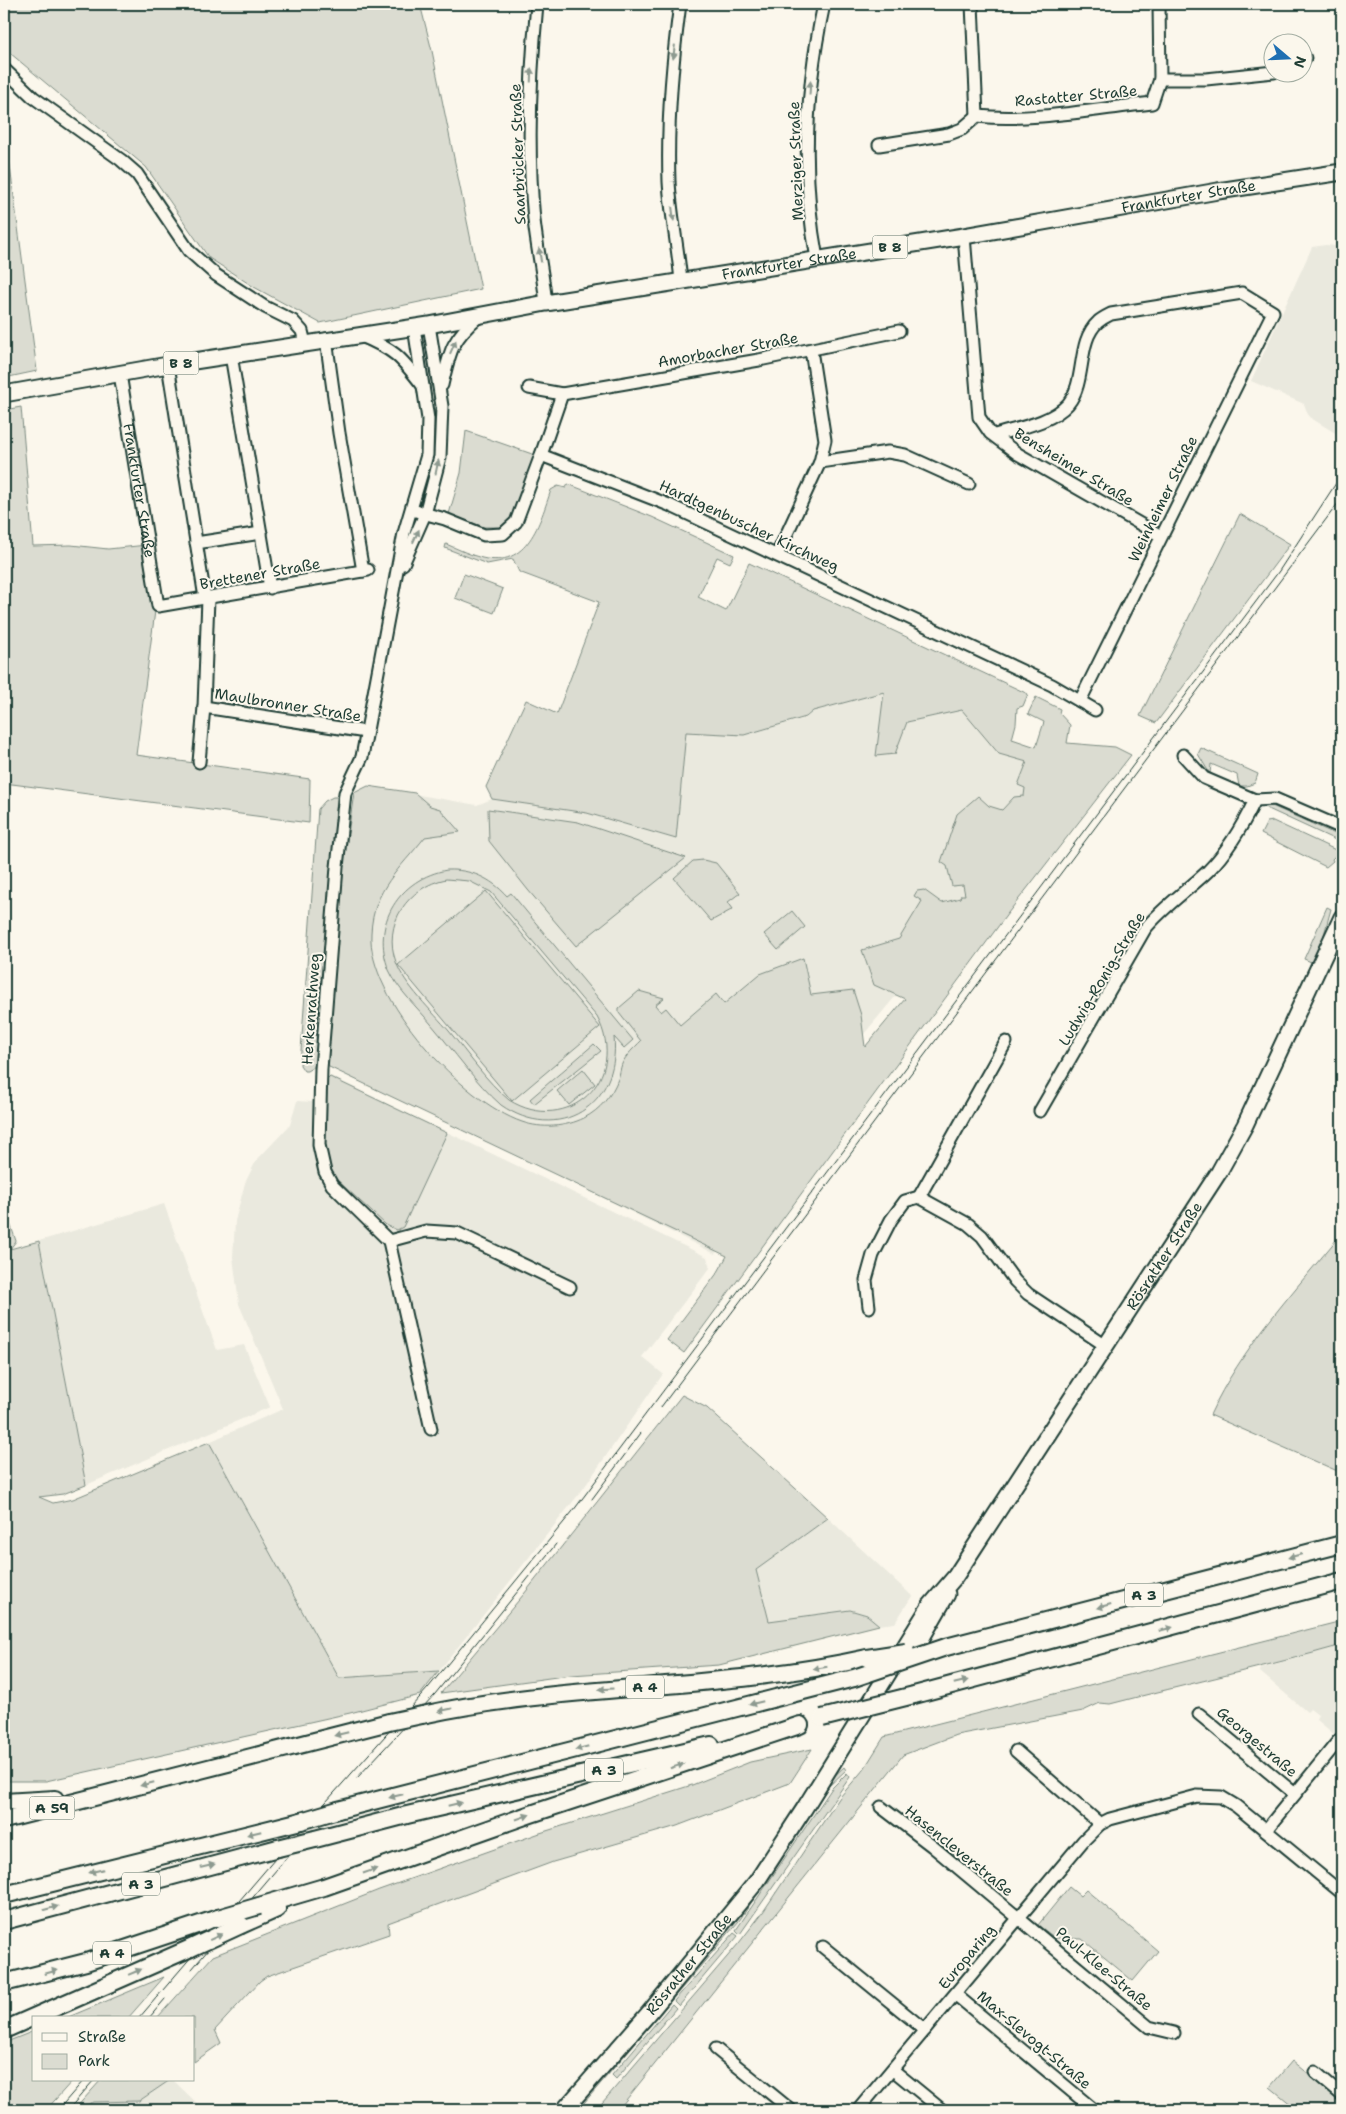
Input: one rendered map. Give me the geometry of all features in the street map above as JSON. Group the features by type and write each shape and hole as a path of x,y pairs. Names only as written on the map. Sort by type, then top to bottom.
{"highway":[{"name":"A 3","path":"4,1895 301,1821 854,1678 946,1647 1342,1544"},
{"name":"A 3","path":"4,1921 407,1815 800,1724 1342,1582"},
{"name":"A 4","path":"4,1802 100,1796 389,1722 525,1696 755,1678 867,1658 946,1647"},
{"name":"A 4","path":"4,1983 86,1962 218,1918 324,1887 531,1814 800,1724"},
{"name":"A 59","path":"4,1820 100,1796"},
{"path":"36,2016 192,1948 324,1887"},
{"path":"4,2030 32,2018"}],"main road":[{"name":"Frankfurter Straße","path":"4,394 168,365 326,339 430,325 681,280 964,236 1218,191 1342,172"},
{"name":"Rösrather Straße","path":"564,2110 706,1945 756,1881 804,1809 930,1606 955,1577 1106,1346 1223,1164 1245,1125 1342,917"}],"street":[{"name":"Saarbrücker Straße","path":"537,4 531,70 529,129 534,220 546,303"},
{"path":"680,4 673,57 668,120 669,184 681,280"},
{"name":"Merziger Straße","path":"818,258 809,191 807,120 811,72 824,4"},
{"path":"879,145 948,134 962,129 977,116 972,4"},
{"name":"Rastatter Straße","path":"977,116 1032,116 1152,103 1160,79 1159,4"},
{"path":"4,69 33,97 120,160 136,174 189,251 216,275 265,307 293,321 302,331 304,343"},
{"path":"1160,79 1206,79 1264,73"},
{"name":"Bensheimer Straße","path":"964,236 979,417 990,433 1018,454 1161,536"},
{"name":"Weinheimer Straße","path":"994,435 1041,421 1068,404 1078,386 1087,339 1097,322 1111,314 1242,293 1274,312 1080,701"},
{"path":"441,389 451,348 462,331 480,315"},
{"path":"393,589 425,514 440,457 442,432 441,389 430,325"},
{"path":"366,732 404,533 427,455 428,419 414,327"},
{"name":"Amorbacher Straße","path":"529,388 562,394 811,350 899,331"},
{"path":"360,335 386,347 402,358 423,386"},
{"name":"Brettener Straße","path":"158,606 365,570 339,433 326,339"},
{"path":"777,555 820,462 825,440 811,350"},
{"path":"231,355 270,588"},
{"path":"168,365 206,598"},
{"name":"Frankfurter Straße","path":"120,374 158,606"},
{"path":"412,510 484,535 503,534 516,522 562,394"},
{"path":"820,462 888,452 905,455 969,484"},
{"name":"Hardtgenbuscher Kirchweg","path":"541,455 661,501 1052,685 1095,710"},
{"path":"196,543 261,534"},
{"name":"Maulbronner Straße","path":"199,762 204,707 206,598"},
{"name":"Maulbronner Straße","path":"204,707 366,732"},
{"name":"Herkenrathweg","path":"366,732 362,758 345,794 336,867 321,1069 320,1145 325,1172 332,1185 340,1195 389,1240"},
{"path":"1183,755 1204,778 1255,800 1275,799 1342,828"},
{"name":"Ludwig-Ronig-Straße","path":"1040,1112 1145,929 1159,912 1208,870 1228,847 1246,820 1255,800"},
{"path":"869,1307 866,1280 873,1255 891,1220 905,1201 919,1197 1006,1042"},
{"path":"919,1197 968,1224 982,1236 1015,1281 1028,1294 1106,1346"},
{"path":"431,1429 389,1240 426,1231 457,1233 570,1288"},
{"name":"Georgestraße","path":"1199,1714 1295,1794"},
{"name":"Georgestraße","path":"1266,1830 1339,1740"},
{"path":"1016,1751 1100,1824"},
{"name":"Europaring","path":"858,2110 1083,1841 1100,1824 1118,1817 1206,1795 1221,1797 1236,1806 1266,1830 1342,1894"},
{"name":"Hasencleverstraße","path":"881,1807 932,1846 1019,1918"},
{"name":"Paul-Klee-Straße","path":"1019,1918 1148,2027 1174,2033"},
{"path":"823,1947 925,2030"},
{"name":"Max-Slevogt-Straße","path":"956,1995 1093,2109"},
{"path":"716,2050 791,2110"},
{"path":"893,2070 942,2110"},
{"path":"1315,2072 1342,2095"}],"shaded area":[{"path":"1335,246 1335,248 1342,247 1342,437 1309,417 1304,404 1251,381 1312,247"},
{"path":"884,692 895,753 907,722 962,710 1012,738 1035,747 1066,743 969,908 849,1052 765,1166 715,1254 586,1189 337,1071 360,791 367,786 477,805 492,799 587,813 675,839 686,731 744,735 806,718 813,711"},
{"path":"330,1076 707,1257 710,1268 642,1357 663,1374 583,1489 439,1671 339,1678 209,1442 283,1409 239,1304 233,1257 235,1221 245,1183 256,1161 290,1125 297,1101 312,1102"},
{"path":"164,1204 217,1350 244,1345 270,1407 86,1485 39,1241"},
{"path":"828,1518 912,1596 895,1623 879,1625 867,1615 850,1610 769,1622 756,1570"},
{"path":"1342,1645 1342,1741 1316,1719 1318,1715 1310,1709 1307,1712 1260,1672 1261,1668"},
{"path":"167,2082 175,2082 204,2110 78,2110 94,2102 139,2101"}],"green space":[{"path":"4,4 420,4 432,51 481,289 320,323 254,287 209,258 146,167 4,48"},
{"path":"4,121 37,371 4,378"},
{"path":"21,407 33,546 71,545 108,549 147,545 155,611 136,755 310,779 309,823 12,784 4,785 4,410"},
{"path":"466,431 535,455 511,518 500,527 484,527 449,514 461,473"},
{"path":"568,484 652,517 734,555 730,563 717,557 698,597 726,611 749,563 1028,694 1023,706 1017,708 1016,724 1012,739 1036,747 1044,722 1028,714 1036,697 1060,709 1059,713 1070,725 1067,743 1115,747 1131,755 1008,913 684,1353 667,1340 718,1272 727,1256 327,1066 344,862 354,793 368,786 415,793 430,806 440,809 460,832 425,837 389,881 377,904 371,933 374,959 385,987 401,1016 447,1071 498,1111 522,1122 538,1126 554,1126 577,1121 590,1115 605,1102 612,1091 618,1079 621,1066 630,1052 641,1041 619,1013 619,1008 639,991 664,998 655,1005 661,1012 666,1008 680,1025 716,994 724,1004 760,974 803,958 811,995 853,990 861,1015 865,1047 905,999 874,985 862,950 899,939 922,901 914,896 917,891 924,890 942,903 965,895 963,885 952,886 947,866 941,862 957,814 978,796 989,806 1002,810 1014,797 1024,796 1025,788 1018,785 1027,762 999,754 962,710 907,722 895,754 876,756 884,692 813,711 806,717 744,735 686,732 676,839 587,813 492,799 486,787 526,700 557,714 599,602 519,572 513,559 487,564 445,548 446,544 482,558 498,560 511,557 530,540 542,516 551,490 558,486 566,488"},
{"path":"1240,514 1290,544 1156,723 1140,716"},
{"path":"464,574 503,589 494,613 455,598"},
{"path":"1201,748 1258,774 1255,783 1239,786 1237,775 1211,764 1210,774 1198,754"},
{"path":"337,797 317,1065 304,1071 300,1065 318,809 325,801"},
{"path":"1272,806 1342,837 1342,843 1264,807"},
{"path":"488,809 578,822 686,858 576,946 489,841"},
{"path":"1273,821 1340,852 1342,857 1336,855 1332,859 1333,861 1326,867 1261,834 1267,822"},
{"path":"703,860 716,863 740,893 728,902 733,909 711,921 674,878 693,861"},
{"path":"447,870 464,871 480,876 494,884 507,896 511,893 633,1040 624,1048 614,1037 613,1061 607,1082 596,1099 582,1112 564,1119 544,1121 523,1116 501,1105 473,1076 393,977 384,953 383,936 387,920 393,906 403,893 415,883 430,875","holes":["446,879 469,881 491,892 597,1017 605,1040 605,1061 599,1080 587,1095 571,1106 552,1111 531,1110 509,1100 485,1076 412,989 400,971 393,948 393,934 396,921 402,909 420,890 432,883"]},
{"path":"486,891 600,1027 512,1101 398,965"},
{"path":"1327,907 1331,909 1316,964 1304,959"},
{"path":"792,911 805,927 778,950 764,934"},
{"path":"594,1044 601,1051 534,1104 530,1099"},
{"path":"583,1069 595,1084 569,1105 557,1091"},
{"path":"330,1077 447,1133 403,1227 397,1230 386,1225 334,1177 329,1165 325,1141 326,1081"},
{"path":"4,1206 16,1241 10,1249 39,1241 86,1485 63,1494 39,1497 53,1503 73,1499 209,1442 339,1678 439,1671 420,1695 350,1713 46,1781 4,1781"},
{"path":"1342,1233 1342,1473 1210,1415 1237,1366 1253,1343"},
{"path":"682,1395 707,1408 828,1518 756,1570 769,1621 850,1610 867,1615 879,1625 719,1665 571,1675 441,1693 524,1594"},
{"path":"1342,1621 1342,1645 1110,1704 1100,1703 1083,1711 956,1735 903,1755 618,2110 596,2110 739,1943 763,1912 840,1797 864,1769 884,1737"},
{"path":"812,1749 790,1783 677,1826 553,1862 388,1923 389,1934 267,1976 260,1981 215,2030 221,2043 195,2061 195,2016 159,2016 213,1956 379,1890 540,1833 692,1785 750,1762"},
{"path":"844,1767 846,1770 829,1786 739,1921 578,2110 574,2110 735,1921 765,1879 820,1794 832,1778"},
{"path":"847,1773 850,1777 740,1934 736,1930 832,1788"},
{"path":"1069,1887 1080,1896 1086,1890 1158,1951 1133,1981 1082,1939 1055,1938 1038,1925"},
{"path":"734,1933 738,1936 679,2006 674,2001"},
{"path":"164,1977 130,2016 71,2016"},
{"path":"672,2004 676,2008 616,2079 612,2075"},
{"path":"32,2032 32,2082 71,2082 46,2110 4,2110 4,2043"},
{"path":"1292,2061 1342,2102 1342,2110 1298,2110 1270,2087"},
{"path":"99,2082 167,2082 139,2101 94,2102 74,2110"}],"tram line":[{"path":"141,2016 275,1859 428,1688 573,1511 1279,571 1342,474"},
{"path":"661,1407 1342,498"},
{"path":"592,1499 641,1433"},
{"path":"357,1778 435,1694 556,1544"},
{"path":"192,1969 294,1849"},
{"path":"151,2016 165,1999"},
{"path":"58,2110 82,2082"},
{"path":"68,2110 92,2082"}]}
